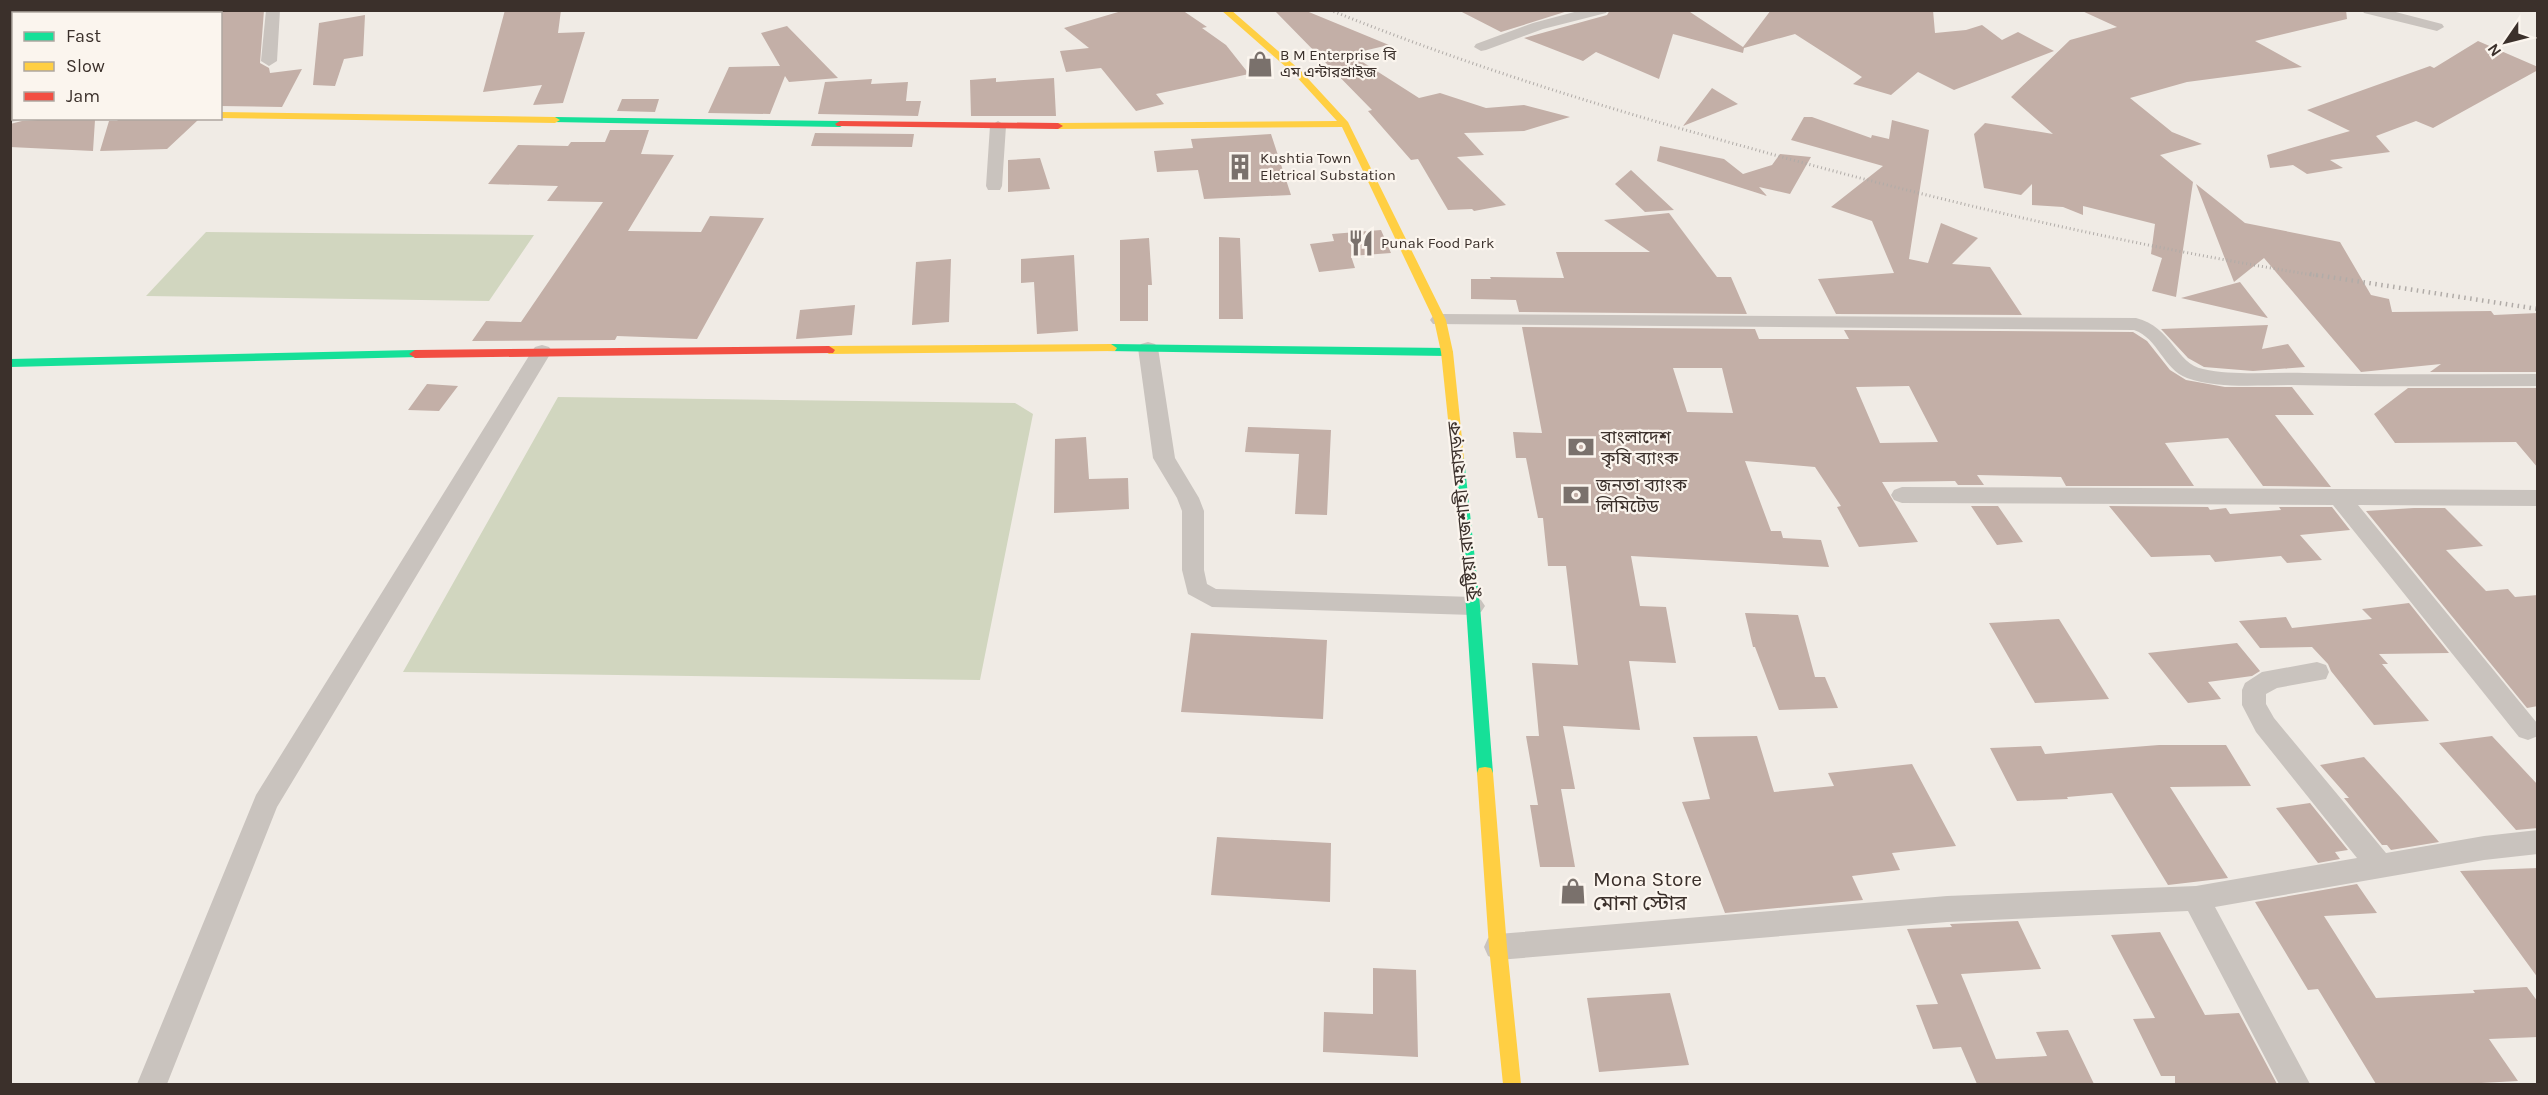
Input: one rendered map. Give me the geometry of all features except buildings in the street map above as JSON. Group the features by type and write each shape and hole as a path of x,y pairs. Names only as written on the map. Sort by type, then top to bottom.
{"main road":[{"name":"কুষ্টিয়া রাজশাহী মহাসড়ক","path":"1225,10 1297,72 1345,124 1440,320 1447,352 1473,606 1498,947 1512,1084"},
{"path":"222,115 998,126 1345,124"},
{"path":"10,363 542,351 1148,348 1447,352"}],"street":[{"path":"269,61 273,10"},
{"path":"1481,47 1538,26 1601,10"},
{"path":"2369,10 2437,27"},
{"path":"994,186 998,126"},
{"path":"1440,320 2136,324 2147,326 2153,331 2159,342 2184,368 2194,373 2250,378 2367,381 2538,380"},
{"path":"1148,348 1164,458 1188,498 1193,511 1193,570 1196,588 1212,598 1473,606"},
{"path":"152,1084 265,803 542,351"},
{"path":"1902,495 2538,498"},
{"path":"2340,498 2534,729"},
{"path":"2317,672 2271,679 2254,690 2254,705 2265,725 2380,866"},
{"path":"1498,947 1947,909 2196,898 2484,848 2538,842"},
{"path":"2196,898 2295,1084"}],"green space":[{"path":"206,232 534,235 489,301 146,296"},
{"path":"558,397 1015,403 1033,414 980,680 403,672"}],"railway":[{"path":"1330,10 1433,49 1536,84 1641,117 1817,166 1959,203 2102,236 2319,276"},
{"path":"2310,274 2538,309"}],"traffic: fast":[{"path":"555,120 840,124"},
{"path":"1111,348 1447,352"},
{"path":"10,363 415,354"},
{"path":"1458,458 1473,606 1485,773"}],"traffic: slow":[{"path":"1225,10 1297,72 1345,124 1440,320 1447,352 1458,458"},
{"path":"222,115 555,120"},
{"path":"1058,126 1345,124"},
{"path":"829,350 1111,348"},
{"path":"1485,773 1498,947 1512,1084"}],"traffic: jam":[{"path":"27,12 31,10"},
{"path":"840,124 1058,126"},
{"path":"415,354 829,350"}],"place":[{"name":"B M Enterprise বি এম এন্টারপ্রাইজ","path":"1260,64"},
{"name":"Kushtia Town Eletrical Substation","path":"1240,167"},
{"name":"Punak Food Park","path":"1361,243"},
{"name":"বাংলাদেশ কৃষি ব্যাংক","path":"1581,447"},
{"name":"জনতা ব্যাংক লিমিটেড","path":"1576,495"},
{"name":"Mona Store মোনা স্টোর","path":"1573,891"}]}
